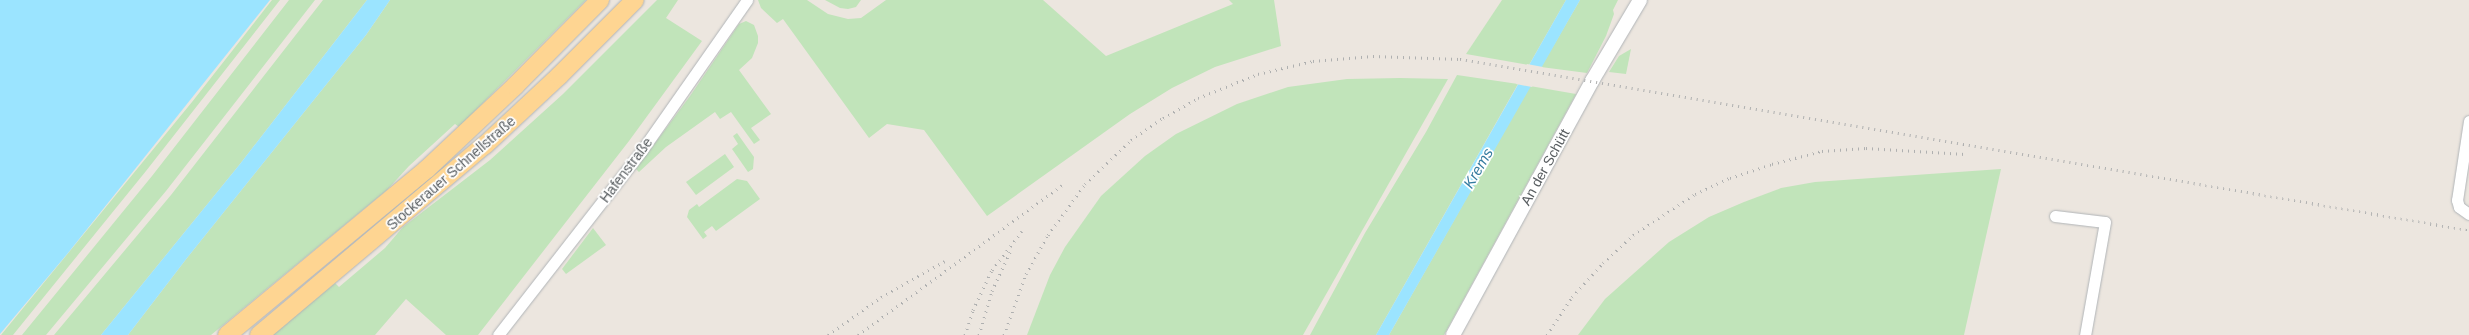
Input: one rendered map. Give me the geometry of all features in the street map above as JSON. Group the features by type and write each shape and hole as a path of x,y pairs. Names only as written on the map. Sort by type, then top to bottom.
{"highway":[{"name":"Stockerauer Schnellstraße","path":"227,335 427,169 509,92 600,0"},
{"name":"Stockerauer Schnellstraße","path":"259,335 485,145 559,76 635,0"}],"street":[{"name":"Hafenstraße","path":"498,335 642,150 747,0"},
{"name":"An der Schütt","path":"1453,335 1592,81 1640,0"},
{"path":"2469,121 2457,200 2458,207 2469,214"},
{"path":"2055,216 2105,222 2085,335"}],"green space":[{"path":"272,0 280,0 146,171 13,335 1,335 192,102"},
{"path":"289,0 315,0 166,191 46,335 22,335 152,176"},
{"path":"323,0 367,0 240,164 101,335 54,335 171,195"},
{"path":"390,0 586,0 459,127 455,124 409,166 387,190 211,335 128,335 187,258 366,35"},
{"path":"657,0 678,0 666,18 702,41 629,141 478,335 446,335 406,299 375,335 272,335 335,283 339,287 385,248 403,227 490,160 563,94"},
{"path":"758,0 807,0 828,14 848,19 861,18 886,0 1043,0 1106,56 1233,4 1229,0 1274,0 1281,46 1215,67 1172,88 1130,114 987,216 924,130 887,124 869,138 783,19 777,23 761,8"},
{"path":"825,0 861,0 856,7 848,9 840,8"},
{"path":"1502,0 1566,0 1529,65 1466,54"},
{"path":"1580,0 1618,0 1613,10 1614,14 1606,36 1587,73 1541,67"},
{"path":"746,21 754,25 758,36 758,43 752,58 739,70 771,114 751,128 760,140 754,144 731,112 720,119 715,112 666,147 639,172 636,169 690,96 739,24"},
{"path":"1631,49 1626,74 1609,72 1619,56"},
{"path":"1457,75 1518,84 1376,335 1310,335 1365,233 1426,132"},
{"path":"1347,79 1448,79 1303,335 1027,335 1050,275 1065,247 1101,196 1145,156 1176,134 1237,104 1288,87"},
{"path":"1530,86 1576,94 1444,335 1389,335"},
{"path":"737,133 754,157 753,169 748,172 732,149 738,144 733,136"},
{"path":"725,154 734,167 696,195 686,182"},
{"path":"2001,169 1964,335 1578,335 1605,299 1669,242 1709,217 1744,202 1781,188 1815,182"},
{"path":"737,179 747,181 760,199 716,231 712,226 704,232 707,236 703,239 687,217 689,210 697,204 699,207"},
{"path":"593,228 606,245 566,274 562,269"}],"water":[{"path":"0,0 270,0 68,253 0,334"},
{"path":"367,0 390,0 366,35 187,258 128,335 101,335 240,164"},
{"name":"Krems","path":"1566,0 1580,0 1389,335 1376,335"}],"pier":[{"path":"1527,64 1543,67 1532,87 1516,84"}],"railway":[{"path":"1004,335 1026,274 1048,235 1085,184 1131,140 1163,118 1198,98 1258,74 1313,61 1373,56 1460,59 2469,230"},
{"path":"1547,335 1572,297 1603,263 1633,235 1695,194 1730,178 1772,164 1822,151 1866,148 1965,154"},
{"path":"858,335 1062,185"},
{"path":"965,335 973,310 992,270 1022,231"},
{"path":"979,335 992,291 1010,252"},
{"path":"828,335 881,297 945,261"}]}
